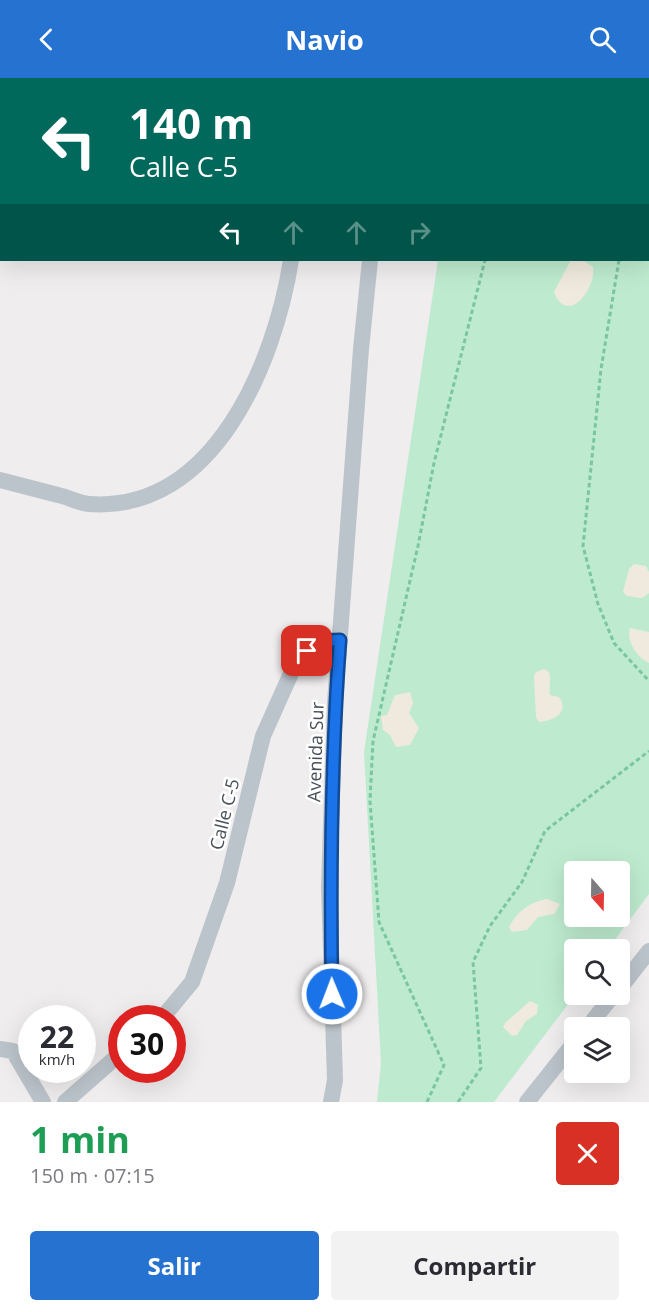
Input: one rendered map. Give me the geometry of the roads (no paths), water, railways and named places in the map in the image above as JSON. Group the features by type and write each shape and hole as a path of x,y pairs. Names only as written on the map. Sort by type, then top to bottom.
{"street":[{"path":"0,480 88,504 143,498 190,469 212,450 234,420 254,385 286,296 291,261"},
{"name":"Avenida Sur","path":"331,1102 335,1080 329,887 335,703 361,349 370,261"},
{"name":"Calle C-5","path":"173,1005 192,982 227,883 262,736 297,660 317,641 340,640"},
{"path":"630,975 649,951"},
{"path":"596,1017 605,1005"},
{"path":"0,1049 13,1051 43,1102"},
{"path":"527,1102 564,1056"},
{"path":"65,1102 108,1064"}]}
